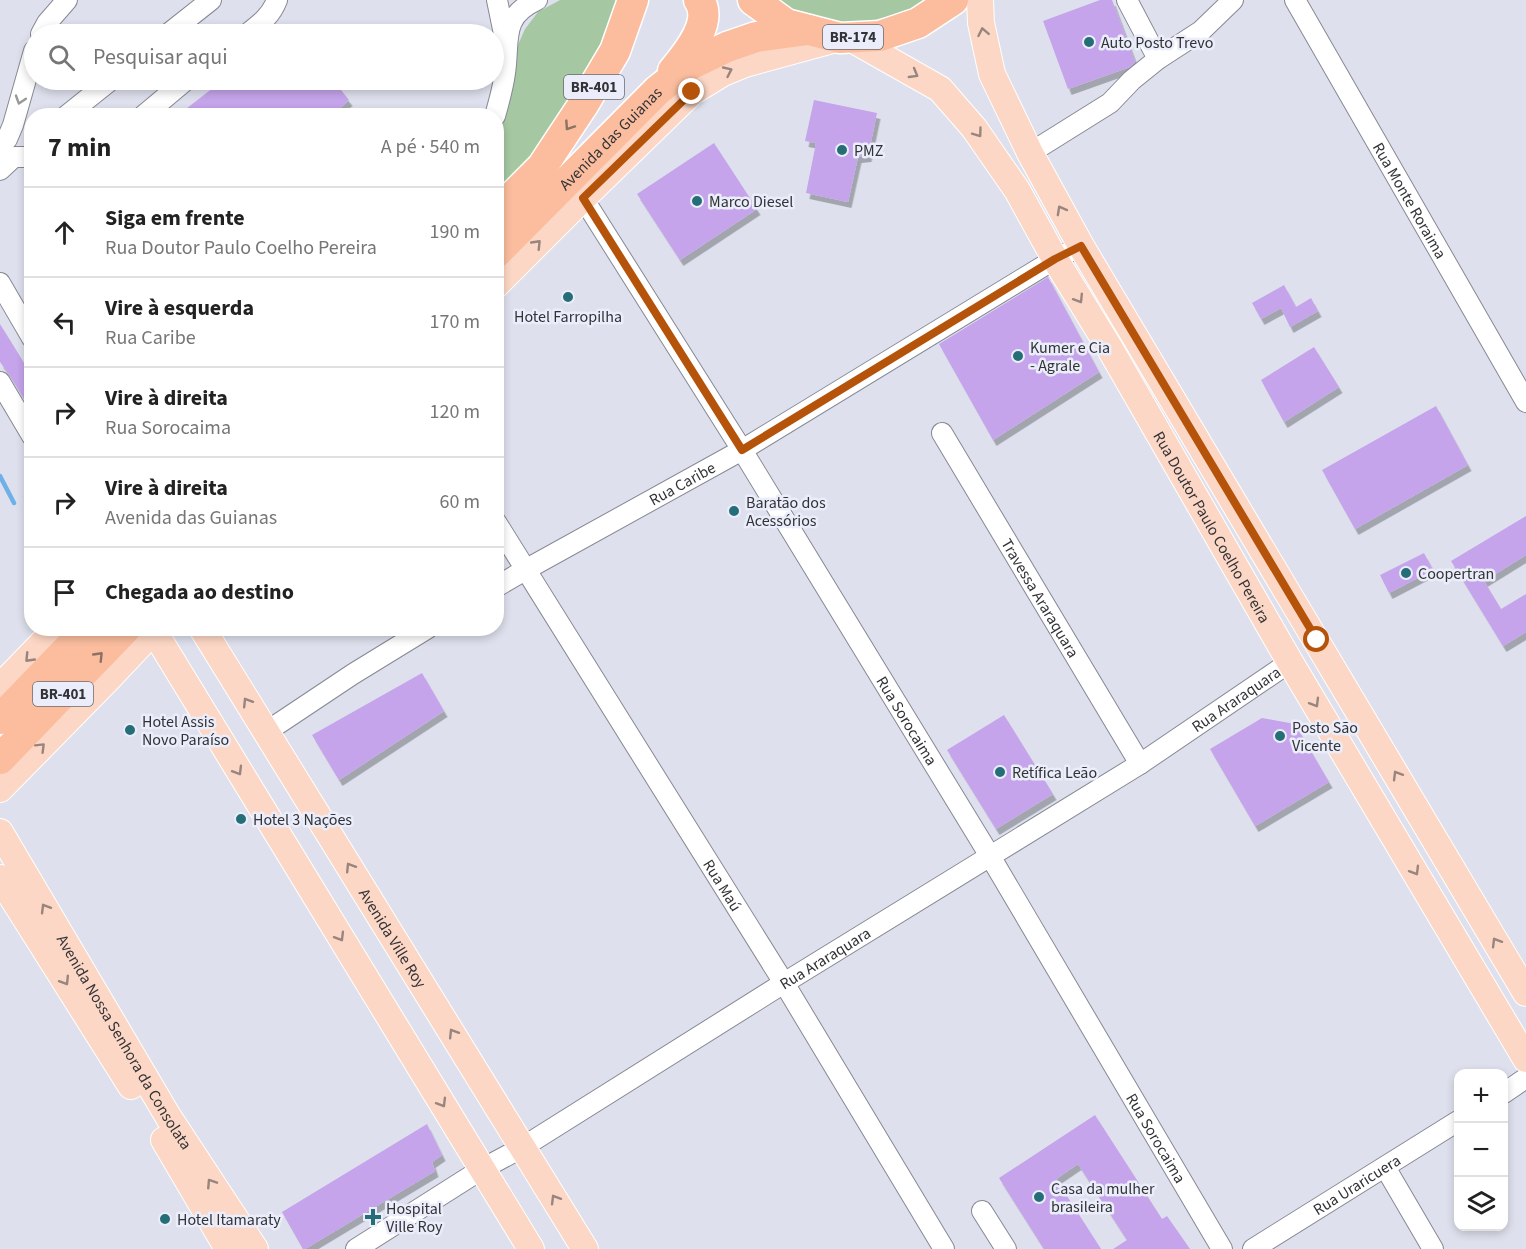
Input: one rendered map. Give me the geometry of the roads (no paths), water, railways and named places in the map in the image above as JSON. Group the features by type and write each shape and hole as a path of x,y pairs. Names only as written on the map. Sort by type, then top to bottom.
{"highway":[{"name":"Avenida das Guianas","path":"504,205 542,166 583,105 615,51 633,0"},
{"path":"615,51 650,0"},
{"path":"658,90 685,57 696,39 702,24 703,6 699,0"},
{"name":"BR-174","path":"753,0 806,39 880,36 918,23 953,0"},
{"name":"Avenida das Guianas","path":"504,246 658,90 690,65 727,47 756,37 806,39"},
{"name":"BR-401","path":"0,720 80,636"},
{"name":"BR-401","path":"0,759 139,636"}],"main road":[{"name":"Rua Doutor Paulo Coelho Pereira","path":"980,0 981,23 992,74 1030,153 1081,246 1526,993"},
{"name":"Rua Doutor Paulo Coelho Pereira","path":"845,38 940,89 974,128 1017,190 1290,662 1526,1059"},
{"name":"Avenida das Guianas","path":"504,277 692,92 723,73 806,39"},
{"path":"0,687 49,636"},
{"path":"0,789 110,678 142,636"},
{"path":"151,636 531,1249"},
{"name":"Avenida Ville Roy","path":"207,636 585,1249"},
{"name":"Avenida Nossa Senhora da Consolata","path":"0,832 162,1122 228,1249"},
{"name":"Avenida Nossa Senhora da Consolata","path":"0,878 162,1122 255,1249"}],"street":[{"path":"46,24 67,0"},
{"path":"181,24 212,0"},
{"path":"260,24 268,18 277,0"},
{"path":"497,0 502,24"},
{"path":"504,80 510,24 526,5 537,0"},
{"path":"1127,0 1158,59"},
{"path":"1030,153 1110,103 1132,80 1158,59 1201,32 1233,0"},
{"name":"Rua Monte Roraima","path":"1295,0 1526,402"},
{"path":"504,34 507,48"},
{"path":"24,86 7,139 11,158 24,149"},
{"path":"76,108 98,90"},
{"path":"153,108 174,90"},
{"path":"497,108 502,90"},
{"name":"Rua Sorocaima","path":"583,198 742,450 990,856 1222,1249"},
{"name":"Rua Caribe","path":"504,582 742,450 1055,259 1081,246"},
{"path":"0,283 24,324"},
{"path":"0,382 24,422"},
{"name":"Travessa Araraquara","path":"942,433 1140,764"},
{"name":"Rua Maú","path":"504,535 784,983 944,1249"},
{"path":"266,732 415,636"},
{"name":"Rua Araraquara","path":"356,1249 1140,764 1290,662"},
{"path":"1508,1090 1526,1078"},
{"name":"Rua Uraricuera","path":"1253,1249 1455,1123"},
{"path":"1385,1167 1433,1249"},
{"path":"982,1211 1006,1249"}],"waterway":[{"path":"0,476 14,503"}],"place":[{"name":"Auto Posto Trevo","path":"1089,42"},
{"name":"PMZ","path":"842,150"},
{"name":"Marco Diesel","path":"697,201"},
{"name":"Hotel Farropilha","path":"568,297"},
{"name":"Kumer e Cia - Agrale","path":"1018,356"},
{"name":"Baratão dos Acessórios","path":"734,511"},
{"name":"Coopertran","path":"1406,573"},
{"name":"Hotel Assis Novo Paraíso","path":"130,730"},
{"name":"Posto São Vicente","path":"1280,736"},
{"name":"Retífica Leão","path":"1000,772"},
{"name":"Hotel 3 Nações","path":"241,819"},
{"name":"Casa da mulher brasileira","path":"1039,1197"},
{"name":"Hospital Ville Roy","path":"373,1217"},
{"name":"Hotel Itamaraty","path":"165,1219"}]}
